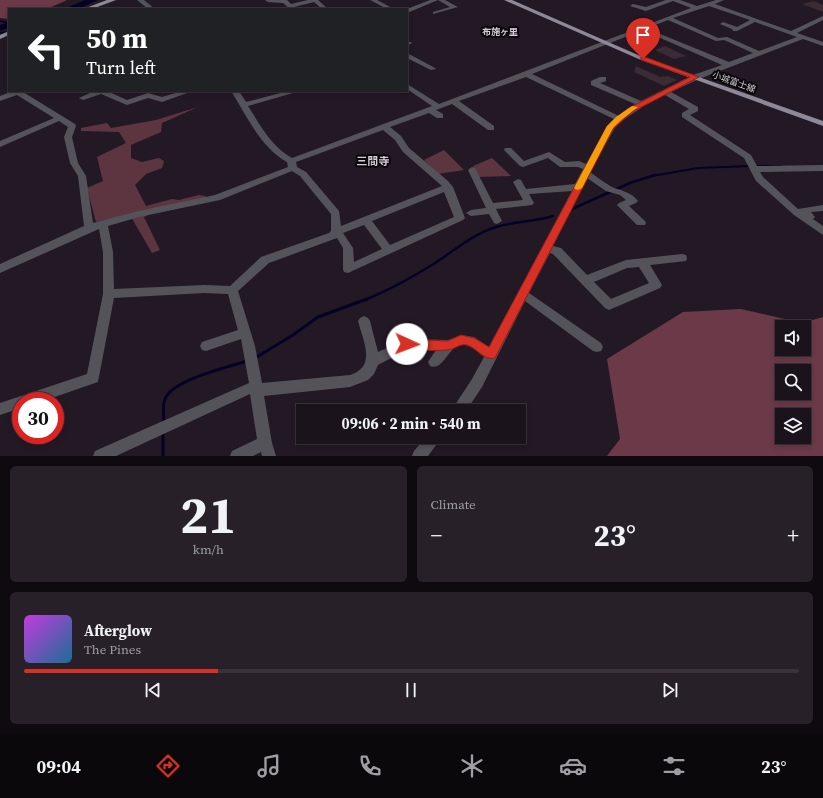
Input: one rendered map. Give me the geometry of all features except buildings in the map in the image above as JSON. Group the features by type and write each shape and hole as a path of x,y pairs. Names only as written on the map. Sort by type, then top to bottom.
{"main road":[{"path":"89,8 113,0"},
{"name":"小城富士線","path":"507,0 643,59 823,124"}],"street":[{"path":"140,0 151,8"},
{"path":"268,0 285,1 291,7 315,0 324,8"},
{"path":"373,0 389,8"},
{"path":"408,11 435,0"},
{"path":"435,13 455,7 441,0"},
{"path":"633,6 646,10 671,0"},
{"path":"675,0 696,8"},
{"path":"0,270 89,228 217,198 384,126 526,74 668,18 721,0"},
{"path":"709,4 823,44"},
{"path":"668,18 718,40 725,38 758,53"},
{"path":"791,33 823,18"},
{"path":"723,24 736,30 755,20"},
{"path":"814,21 823,24"},
{"path":"683,32 692,29"},
{"path":"658,35 729,65"},
{"path":"463,404 477,383 490,354 610,127 618,118 641,104 696,77 802,37"},
{"path":"408,56 431,68 417,71"},
{"path":"526,74 618,118"},
{"path":"603,79 594,83 641,104"},
{"path":"408,87 433,107 440,116"},
{"path":"0,99 19,92 58,119 72,126 68,137 74,163 82,176 89,228"},
{"path":"83,98 98,92"},
{"path":"103,92 127,103 148,95 162,100 186,92"},
{"path":"236,92 271,148 303,174 334,209 336,213 336,232 346,241 350,255 348,269 460,218 448,187 431,170 406,150 398,138 384,126"},
{"path":"245,105 292,92"},
{"path":"665,92 695,109 685,115 748,157 759,179 797,213 823,231"},
{"path":"452,100 491,128"},
{"path":"0,144 58,119"},
{"path":"508,150 523,164 549,155 563,165 579,164 609,189 623,193 633,201 622,205 641,223"},
{"path":"752,166 823,168"},
{"path":"472,170 497,221"},
{"path":"471,213 529,202 518,182"},
{"path":"109,294 204,288 232,290 265,260 327,240 336,232 448,187"},
{"path":"523,192 578,187"},
{"path":"813,223 802,210 823,208"},
{"path":"366,220 389,251"},
{"path":"51,392 93,378 109,294 108,252 103,224"},
{"path":"547,248 557,251 609,305 656,285 642,262"},
{"path":"585,281 626,264 682,258"},
{"path":"232,290 250,346 251,360 267,449 237,456"},
{"path":"523,294 597,347"},
{"path":"100,456 163,426 245,390 256,387 263,390 350,382 363,376 370,370 373,361 364,321"},
{"path":"206,346 245,332"},
{"path":"373,361 407,344 448,345 461,340 470,341 490,354"},
{"path":"434,362 448,345"},
{"path":"0,409 12,405"},
{"path":"419,456 429,444"}],"shaded area":[{"path":"0,0 67,0 49,8 8,8 8,19 0,18"},
{"path":"198,107 162,123 161,132 131,145 131,158 142,162 159,158 164,161 162,168 146,174 135,185 146,206 172,199 179,200 199,195 206,196 201,201 162,208 144,217 160,250 152,253 130,215 96,222 87,188 103,181 97,157 126,143 119,132 81,131 81,128 107,123 111,128 156,120"},
{"path":"444,150 464,170 438,174 424,160"},
{"path":"492,158 511,176 478,177 473,166"},
{"path":"741,309 789,320 775,320 775,356 811,356 811,320 823,317 823,456 607,456 620,439 607,359 683,312"}],"waterway":[{"path":"72,8 94,0"},
{"path":"0,21 8,23"},
{"path":"0,28 8,25"},
{"path":"0,33 6,32"},
{"path":"652,176 698,168 750,166"},
{"path":"755,166 782,166"},
{"path":"572,209 630,183 655,175"},
{"path":"365,300 410,278 472,238 488,230 503,225 553,216"},
{"path":"255,358 293,335 318,317 367,299"},
{"path":"164,424 164,402 170,392 189,380 247,361"},
{"path":"163,433 163,456"}],"slow traffic":[{"path":"578,188 610,127 618,118 635,107"}],"district":[{"name":"布施ヶ里","path":"500,32"},
{"name":"三間寺","path":"373,161"}],"route":[{"path":"407,344 448,345 461,340 470,341 490,354 610,127 618,118 630,110 696,77 643,59"}]}
